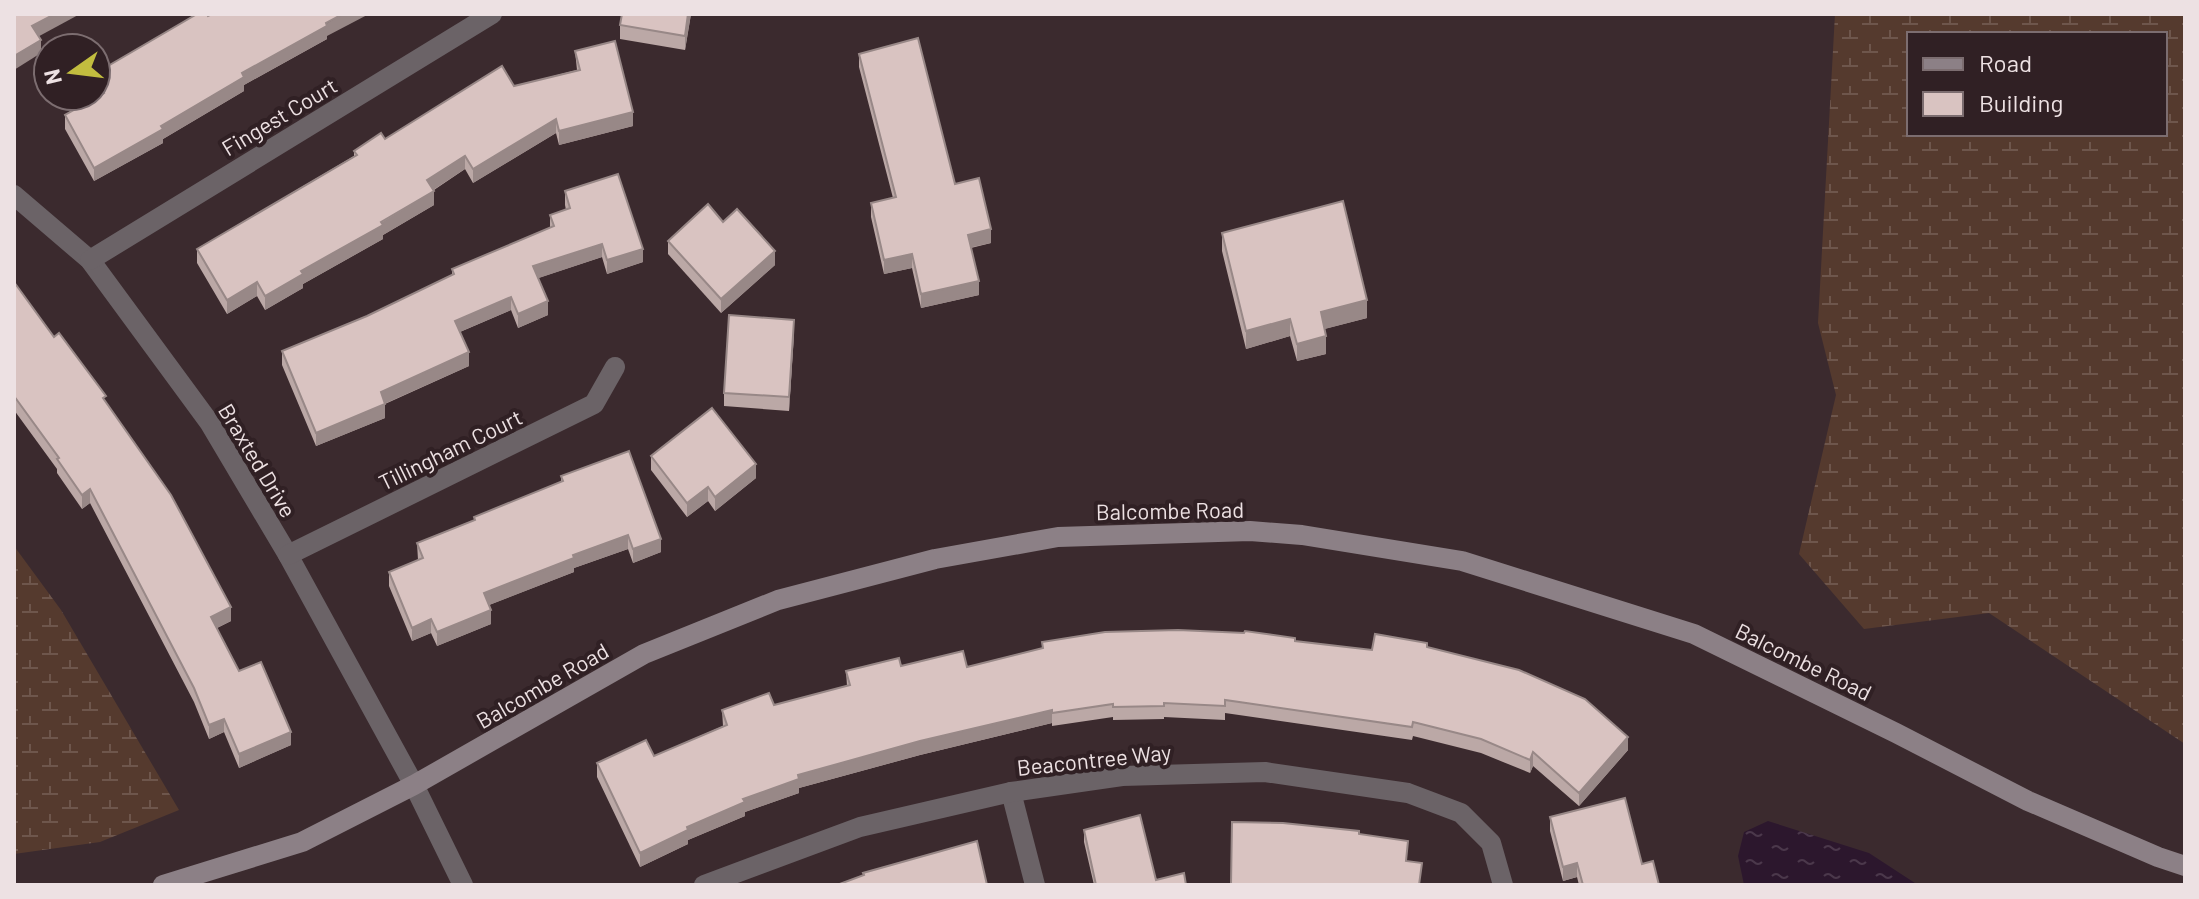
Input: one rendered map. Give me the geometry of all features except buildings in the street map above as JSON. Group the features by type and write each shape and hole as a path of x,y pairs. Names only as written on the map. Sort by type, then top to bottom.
{"street":[{"name":"Fingest Court","path":"90,260 492,14"},
{"name":"Braxted Drive","path":"14,195 90,260 209,422 288,555 414,785 463,885"},
{"name":"Tillingham Court","path":"288,555 594,404 615,367"},
{"name":"Balcombe Road","path":"163,885 302,842 414,785 644,654 778,600 935,559 1058,537 1250,531 1302,535 1462,561 1694,634 2028,801 2185,866"},
{"name":"Beacontree Way","path":"704,885 860,827 1011,792 1122,776 1265,772 1408,793 1461,813 1491,843 1503,885"},
{"path":"1011,792 1035,885"}],"green space":[{"path":"1835,14 2185,14 2185,744 1989,613 1864,629 1799,554 1836,395 1818,323"},
{"path":"14,546 61,610 179,810 100,842 14,854"}],"water":[{"path":"1768,821 1869,853 1918,885 1744,885 1738,856 1744,832"}]}
